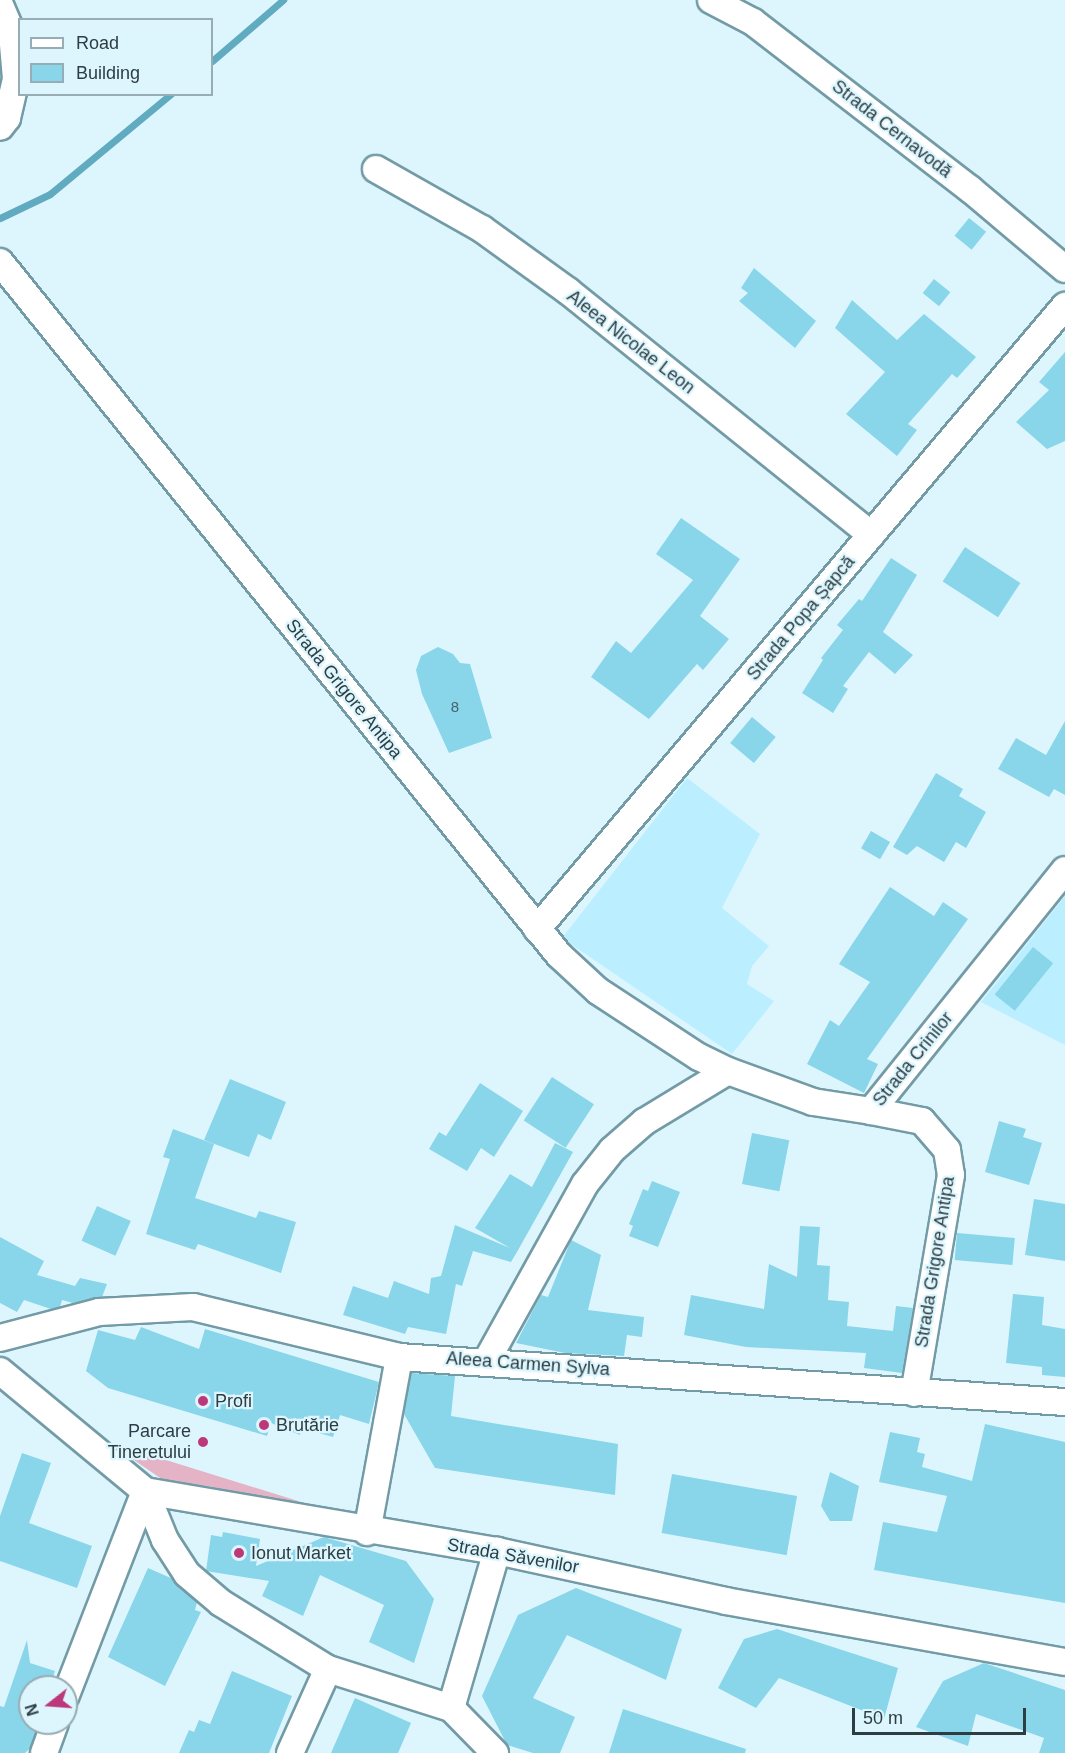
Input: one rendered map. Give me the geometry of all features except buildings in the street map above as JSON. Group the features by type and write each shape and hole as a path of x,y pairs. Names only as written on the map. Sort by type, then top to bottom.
{"street":[{"name":"Strada Cernavodă","path":"711,0 753,22 970,189 1065,268"},
{"path":"0,5 12,33 16,79 7,118 0,127"},
{"name":"Aleea Nicolae Leon","path":"376,170 482,229 568,291 871,536"},
{"name":"Strada Grigore Antipa","path":"0,262 537,929 598,991 699,1057 728,1071"},
{"name":"Strada Popa Șapcă","path":"537,929 1065,306"},
{"name":"Strada Crinilor","path":"728,1071 813,1102 871,1111 1065,870"},
{"path":"487,1360 585,1184 612,1150 668,1104 728,1071"},
{"name":"Strada Grigore Antipa","path":"871,1111 922,1121 936,1133 947,1150 951,1175 914,1393"},
{"name":"Aleea Carmen Sylva","path":"0,1338 99,1312 194,1307 399,1357 487,1360 914,1393 1065,1402"},
{"path":"367,1532 399,1357"},
{"name":"Strada Săvenilor","path":"0,1371 145,1491 367,1532 497,1551 726,1601 1065,1662"},
{"path":"145,1491 165,1540 187,1574 221,1603 328,1669 451,1708 495,1753"},
{"path":"74,1675 145,1491"},
{"path":"451,1708 497,1551"},
{"path":"290,1753 328,1669"},
{"path":"44,1753 51,1735"}],"shaded area":[{"path":"687,778 760,834 722,908 769,946 752,966 747,984 774,1001 732,1054 562,938"},
{"path":"1065,896 1065,1045 981,1002"},
{"path":"121,1446 314,1506 326,1513 208,1486 169,1484 128,1456"}],"waterway":[{"path":"213,60 283,0"},
{"path":"0,218 50,194 169,96"}],"place":[{"name":"Profi","path":"203,1401"},
{"name":"Brutărie","path":"264,1425"},
{"name":"Parcare Tineretului","path":"203,1442"},
{"name":"Ionut Market","path":"239,1553"}]}
